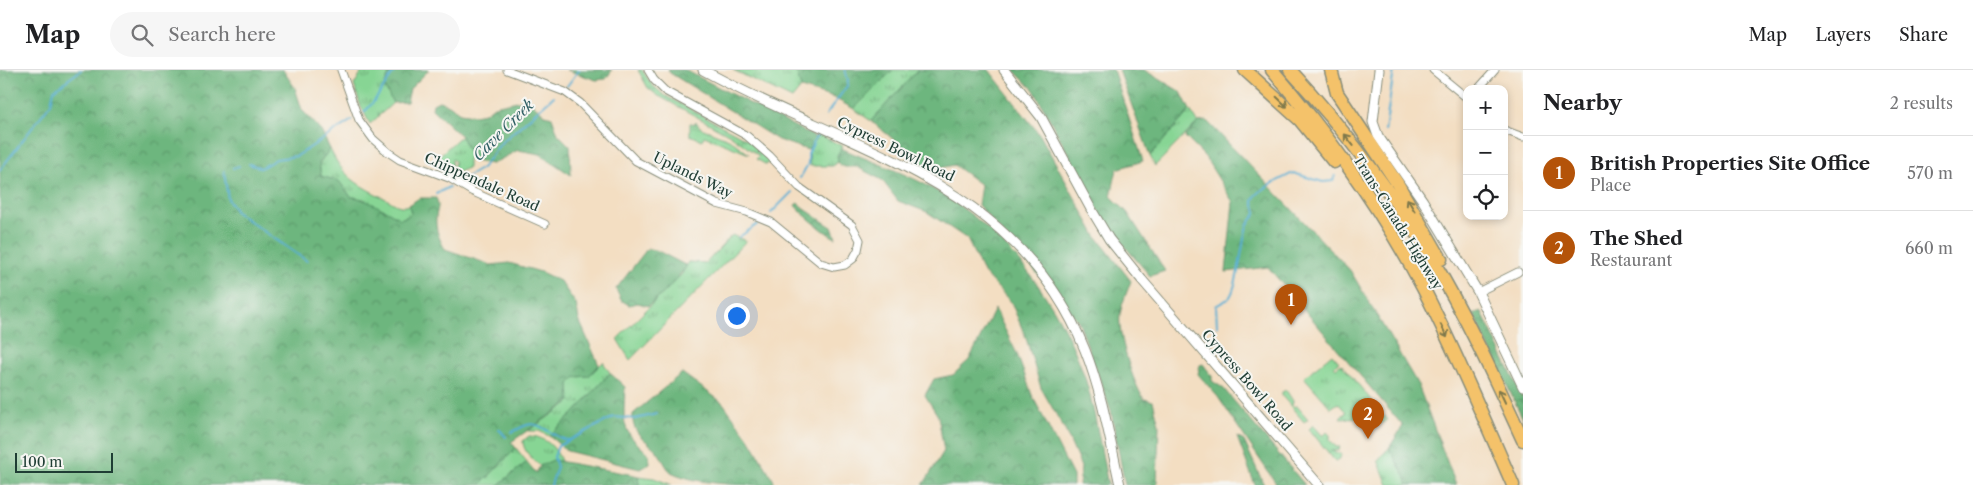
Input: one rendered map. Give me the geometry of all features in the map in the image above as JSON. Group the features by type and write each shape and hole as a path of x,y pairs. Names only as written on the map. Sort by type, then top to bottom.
{"highway":[{"path":"1245,70 1286,106 1325,150 1422,287"},
{"name":"Trans-Canada Highway","path":"1272,70 1344,161 1386,224 1422,287 1456,356 1513,485"},
{"name":"Trans-Canada Highway","path":"1290,70 1358,151 1403,213 1442,276 1477,343 1523,440"},
{"path":"1332,70 1338,93 1397,183 1430,239 1462,300 1477,343"}],"street":[{"name":"Chippendale Road","path":"341,70 360,120 373,139 388,152 400,160 449,178 470,191 545,224"},
{"name":"Uplands Way","path":"507,70 565,92 580,103 636,161 717,204 747,212 771,222 821,263 834,267 845,265 853,259 858,250 860,240 856,228 852,224 799,187 754,142 665,91 654,80 648,70"},
{"name":"Cypress Bowl Road","path":"703,70 757,98 925,176 972,205 1008,235 1052,289 1084,348 1099,391 1120,485"},
{"name":"Cypress Bowl Road","path":"1004,70 1041,117 1090,210 1120,253 1319,485"},
{"path":"1380,70 1373,122 1378,136 1423,201 1478,292 1523,386"},
{"path":"1433,70 1463,95"},
{"path":"1482,85 1495,70"},
{"path":"1508,131 1523,137"},
{"path":"1478,292 1518,272"}],"green space":[{"path":"0,70 283,70 295,88 302,110 320,129 330,149 319,163 321,176 339,181 351,197 383,209 400,219 411,213 409,205 419,198 436,198 438,205 436,217 437,230 445,249 491,265 509,263 541,272 560,281 576,304 579,320 599,365 589,376 576,377 569,384 570,401 511,442 516,448 480,485 0,485"},
{"path":"363,70 391,70 384,86 393,103 370,124 361,107 354,85"},
{"path":"391,70 429,70 410,89 407,102 393,103 384,86"},
{"path":"567,70 612,70 606,79 596,80"},
{"path":"638,70 642,70 652,85 664,95 748,140 772,163 765,164 756,159 759,156 730,135 657,95 648,88"},
{"path":"668,70 685,70 817,138 808,150 778,140"},
{"path":"733,70 796,70 801,88 792,99"},
{"path":"796,70 893,70 854,109 834,98 801,88"},
{"path":"893,70 918,70 871,121 854,109"},
{"path":"918,70 989,70 1040,135 1096,236 1131,281 1120,314 1121,333 1135,382 1144,399 1153,401 1159,424 1157,485 1125,485 1111,411 1079,322 978,205 981,185 954,165 931,170 871,121"},
{"path":"1013,70 1113,70 1143,161 1117,169 1111,196 1127,212 1165,271 1150,276 1105,223 1034,90"},
{"path":"1119,70 1144,70 1181,92 1190,110 1150,156"},
{"path":"527,99 545,115 552,117 558,134 570,146 571,175 540,154 518,150 492,164 473,161 461,136 432,109 433,104 439,101 460,113 474,115 485,113 494,106"},
{"path":"1190,110 1198,122 1155,166 1150,156"},
{"path":"1207,121 1350,270 1418,385 1456,485 1408,485 1389,448 1403,426 1268,267 1226,272 1233,202 1205,157 1185,137 1198,122"},
{"path":"696,122 701,128 729,139 749,154 704,136 702,140 690,135 690,123 695,124"},
{"path":"819,135 843,146 837,155 838,162 833,166 810,166 809,150"},
{"path":"461,136 470,155 468,168 458,172 453,169 455,161 452,159 451,169 442,161 434,160"},
{"path":"841,148 918,181 955,203 981,222 1025,268 1061,322 1075,351 1090,394 1108,485 1079,485 1081,467 1065,430 1041,388 1026,338 1011,302 983,272 967,239 927,212 898,201 882,180 855,166 845,167 839,164 838,158"},
{"path":"330,149 340,167 352,179 366,189 396,204 402,206 409,205 411,213 400,219 368,204 364,199 351,197 343,186 334,179 321,176 319,163"},
{"path":"798,203 832,227 836,238 801,212 795,205"},
{"path":"732,235 746,241 630,360 617,339 682,274 688,262 706,263"},
{"path":"647,249 656,250 687,266 665,292 648,306 638,303 629,305 621,300 616,289"},
{"path":"995,309 1017,354 1032,395 1073,476 1073,485 923,485 944,451 938,416 925,395 934,379 953,375 969,360"},
{"path":"1481,311 1523,398 1523,419 1473,314"},
{"path":"1332,354 1339,362 1334,366 1336,368 1341,364 1383,414 1379,419 1385,416 1388,420 1380,424 1356,417 1340,418 1346,412 1338,403 1331,408 1304,377"},
{"path":"603,362 610,373 573,414 549,436 539,431 528,431 570,402 569,384 576,377 589,376"},
{"path":"1203,364 1212,376 1212,381 1223,388 1305,485 1277,485 1218,397 1198,374 1200,365"},
{"path":"610,373 625,387 624,418 628,432 649,454 650,463 640,469 567,451 549,436 573,414"},
{"path":"682,373 723,403 750,440 774,481 773,485 706,482 693,480 671,472 658,452 639,435 634,426 633,414"},
{"path":"1286,390 1293,401 1292,405 1294,407 1296,405 1308,419 1304,422 1282,396 1282,392"},
{"path":"1313,425 1323,436 1327,432 1330,435 1330,440 1336,447 1340,447 1339,450 1331,451 1342,454 1339,460 1335,461 1309,429"},
{"path":"529,436 540,438 549,443 561,461 549,462 540,466 529,455 523,445 523,441"},
{"path":"1237,437 1244,441 1264,485 1255,485"},
{"path":"516,448 527,462 498,485 480,485"},
{"path":"1389,448 1408,485 1388,485 1378,460"},
{"path":"553,460 638,476 639,485 498,485 527,462 536,473 540,466"},
{"path":"638,476 654,478 672,485 639,485"}],"waterway":[{"path":"0,170 51,103 54,90 81,70"},
{"path":"364,112 396,70"},
{"path":"567,86 579,70"},
{"path":"826,115 847,86 848,80 845,70"},
{"path":"1385,131 1394,70"},
{"name":"Cave Creek","path":"465,178 482,168 501,143 554,96"},
{"path":"249,164 261,168 276,159 297,156 352,120"},
{"path":"800,178 808,164 808,154 817,135"},
{"path":"233,168 239,166"},
{"path":"224,171 228,199 236,212 307,261"},
{"path":"1217,326 1216,306 1229,298 1235,285 1247,226 1256,214 1254,198 1270,185 1293,173 1323,182 1333,181 1335,176"},
{"name":"Cave Creek","path":"436,194 449,187"},
{"path":"771,213 792,192"},
{"path":"739,237 758,224"},
{"path":"551,485 557,467 554,457 558,446 614,417 635,419 657,414"},
{"path":"512,432 532,424 568,440"},
{"path":"499,429 506,437"}],"place":[{"name":"British Properties Site Office","path":"1291,325"},
{"name":"The Shed","path":"1368,439"}]}
